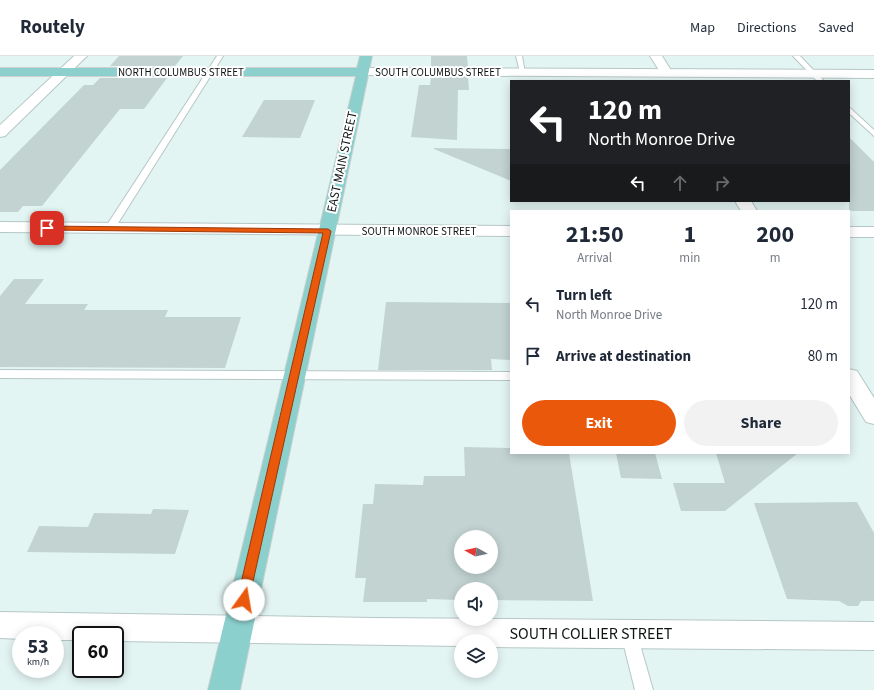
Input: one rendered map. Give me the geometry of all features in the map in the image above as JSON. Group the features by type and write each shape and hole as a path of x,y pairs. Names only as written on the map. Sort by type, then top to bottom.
{"main road":[{"name":"NORTH COLUMBUS STREET","path":"0,72 210,73 364,64"},
{"name":"EAST MAIN STREET","path":"224,690 294,375 328,231 364,64"}],"street":[{"path":"0,133 81,56"},
{"path":"656,56 668,77"},
{"name":"SOUTH COLUMBUS STREET","path":"364,64 668,77 817,77 874,74"},
{"name":"SOUTH MONROE STREET","path":"0,227 328,231 510,231"},
{"path":"850,232 874,232"},
{"path":"850,378 874,416"},
{"name":"SOUTH COLLIER STREET","path":"0,625 237,630 874,636"}],"lane":[{"path":"110,228 220,56"},
{"path":"519,56 524,72"},
{"path":"796,56 817,77"},
{"path":"850,110 874,134"},
{"path":"0,374 510,376"},
{"path":"629,634 644,690"}],"building":[{"path":"119,56 183,56 175,66 110,66"},
{"path":"431,56 467,56 468,67 431,67"},
{"path":"431,77 468,77 469,90 458,90 457,140 411,137 419,85 430,85"},
{"path":"100,78 167,78 144,109 120,109 42,206 23,206 18,212 0,212 0,170 84,85 93,85"},
{"path":"264,100 315,100 300,138 242,137"},
{"path":"850,138 874,162 874,211 849,210"},
{"path":"434,149 510,149 510,181"},
{"path":"14,279 44,279 25,304 88,304 84,310 168,310 165,317 241,317 225,368 0,367 0,296"},
{"path":"386,302 510,303 510,360 491,359 492,370 378,370"},
{"path":"464,447 510,448 510,454 569,454 593,601 498,600 498,582 454,582 454,600 427,599 427,602 363,602 366,578 355,578 363,504 373,504 375,484 423,485 424,476 465,476"},
{"path":"616,454 655,454 662,479 621,478"},
{"path":"716,454 797,454 725,511 681,511 673,483 725,483"},
{"path":"857,502 874,533 874,601 861,601 858,606 848,606 839,601 787,599 754,503"},
{"path":"153,509 189,510 175,554 27,552 39,526 88,527 94,513 151,514"}],"route":[{"path":"47,228 328,231 289,396 244,600"}]}
